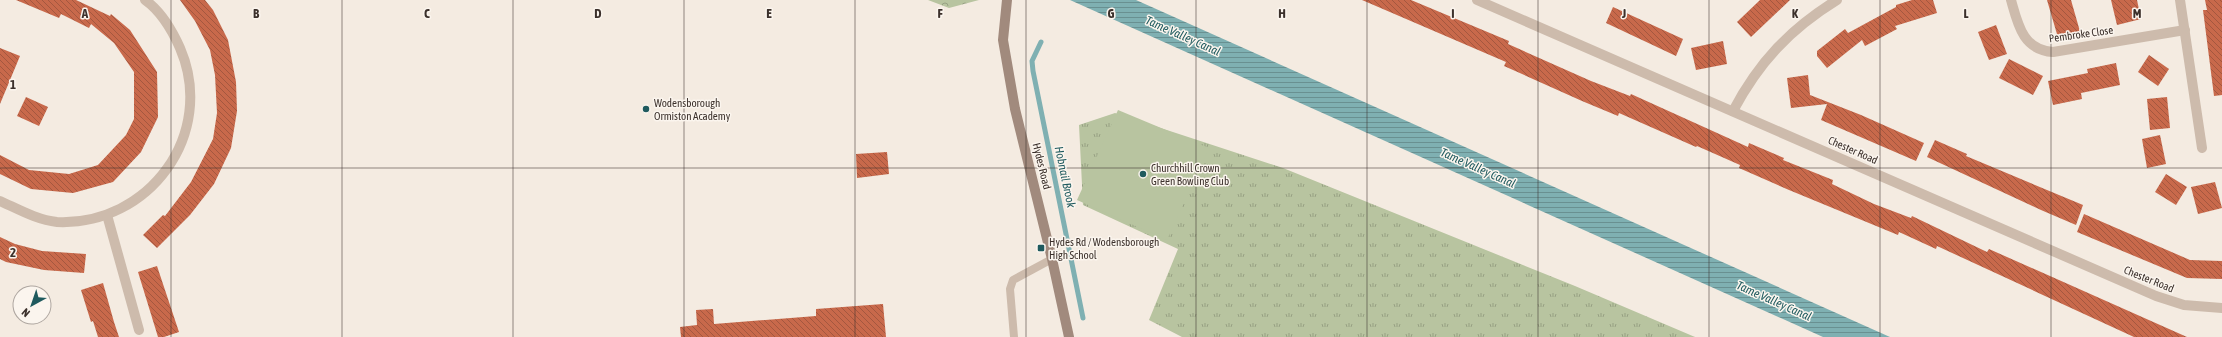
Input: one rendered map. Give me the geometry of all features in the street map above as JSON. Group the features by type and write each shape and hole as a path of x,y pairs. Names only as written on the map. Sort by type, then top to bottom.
{"street":[{"path":"0,201 36,218 56,222 107,215 137,200 168,169 180,147 191,107 190,83 177,42 161,15 145,0"},
{"name":"Hydes Road","path":"1007,0 1003,40 1015,109 1052,259 1069,337"},
{"name":"Chester Road","path":"1477,0 1733,110 2156,296 2184,305 2222,308"},
{"path":"1733,110 1749,81 1774,51 1806,21 1837,0"},
{"name":"Pembroke Close","path":"2011,0 2023,36 2028,43 2044,51 2053,52 2185,30"},
{"path":"2180,0 2202,148"},
{"path":"107,215 139,330"}],"lane":[{"path":"1014,337 1010,289 1013,280 1052,259"}],"green space":[{"path":"928,0 979,0 949,8"},
{"name":"Churchhill Crown Green Bowling Club","path":"1118,110 1209,148 1167,240 1077,200"},
{"path":"1115,113 1283,168 1575,286 1695,337 1182,337 1149,320 1178,249 1083,205 1079,125"}],"water":[{"name":"Tame Valley Canal","path":"1070,0 1136,0 1890,337 1823,337"}],"building":[{"path":"16,0 76,0 110,16 111,14 130,30 157,72 158,117 141,152 113,182 73,193 31,189 0,174 0,155 29,170 69,174 98,165 126,135 134,119 134,72 114,43 91,24 89,28 61,14 59,18"},
{"path":"180,0 205,0 213,10 228,40 236,82 237,111 231,148 214,184 190,215 157,248 143,235 163,215 165,216 191,182 213,139 217,113 215,75 210,50 195,21"},
{"path":"1362,0 1411,0 1509,41 1508,44 1591,81 1630,96 1631,94 1748,147 1749,143 1784,158 1783,160 1833,180 1832,184 1874,204 1911,218 1912,216 1987,252 1989,249 2187,337 2134,337 1937,246 1936,249 1899,232 1898,235 1789,190 1739,168 1740,165 1619,113 1618,116 1582,101 1504,66 1506,62"},
{"path":"1760,0 1790,0 1751,37 1737,22"},
{"path":"1912,0 1933,0 1937,13 1895,26 1897,29 1865,46 1862,40 1827,68 1817,56 1817,51 1845,29 1848,33 1896,7 1896,5"},
{"path":"2047,0 2071,0 2081,35 2059,41"},
{"path":"2111,0 2137,0 2141,19 2117,25"},
{"path":"2205,0 2222,0 2222,95 2214,96 2203,10 2207,10"},
{"path":"1613,7 1683,39 1676,56 1606,23"},
{"path":"1996,25 2007,54 1989,60 1978,32"},
{"path":"1723,41 1727,64 1696,70 1691,48"},
{"path":"0,48 20,56 0,104"},
{"path":"2149,55 2169,69 2158,86 2138,72"},
{"path":"2009,59 2043,76 2033,95 1999,78"},
{"path":"2116,63 2120,85 2081,93 2082,99 2053,105 2048,81 2088,73 2087,69"},
{"path":"1808,75 1810,95 1861,115 1924,143 1916,161 1821,120 1827,104 1791,108 1787,78"},
{"path":"26,97 48,107 39,126 17,116"},
{"path":"2167,97 2170,128 2150,130 2147,99"},
{"path":"2160,135 2166,164 2147,168 2142,139"},
{"path":"1935,140 1967,154 1966,156 2083,205 2076,225 1927,157"},
{"path":"887,152 889,174 857,178 856,154"},
{"path":"2166,174 2187,187 2176,205 2155,192"},
{"path":"2215,182 2222,208 2198,214 2191,187"},
{"path":"2084,214 2190,260 2222,261 2222,279 2187,278 2077,232"},
{"path":"0,237 15,244 42,251 86,254 84,273 44,270 6,262 0,259"},
{"path":"157,266 179,332 164,337 158,337 138,272"},
{"path":"103,283 119,337 98,337 93,321 91,322 81,290"},
{"path":"883,304 886,337 681,337 680,327 697,325 696,310 713,309 714,324 816,316 816,309"}],"waterway":[{"name":"Hobnail Brook","path":"1041,42 1032,61 1033,71 1083,318"}],"place":[{"name":"Wodensborough Ormiston Academy","path":"646,109"},
{"name":"Churchhill Crown Green Bowling Club","path":"1143,174"},
{"name":"Hydes Rd / Wodensborough High School","path":"1041,248"}]}
